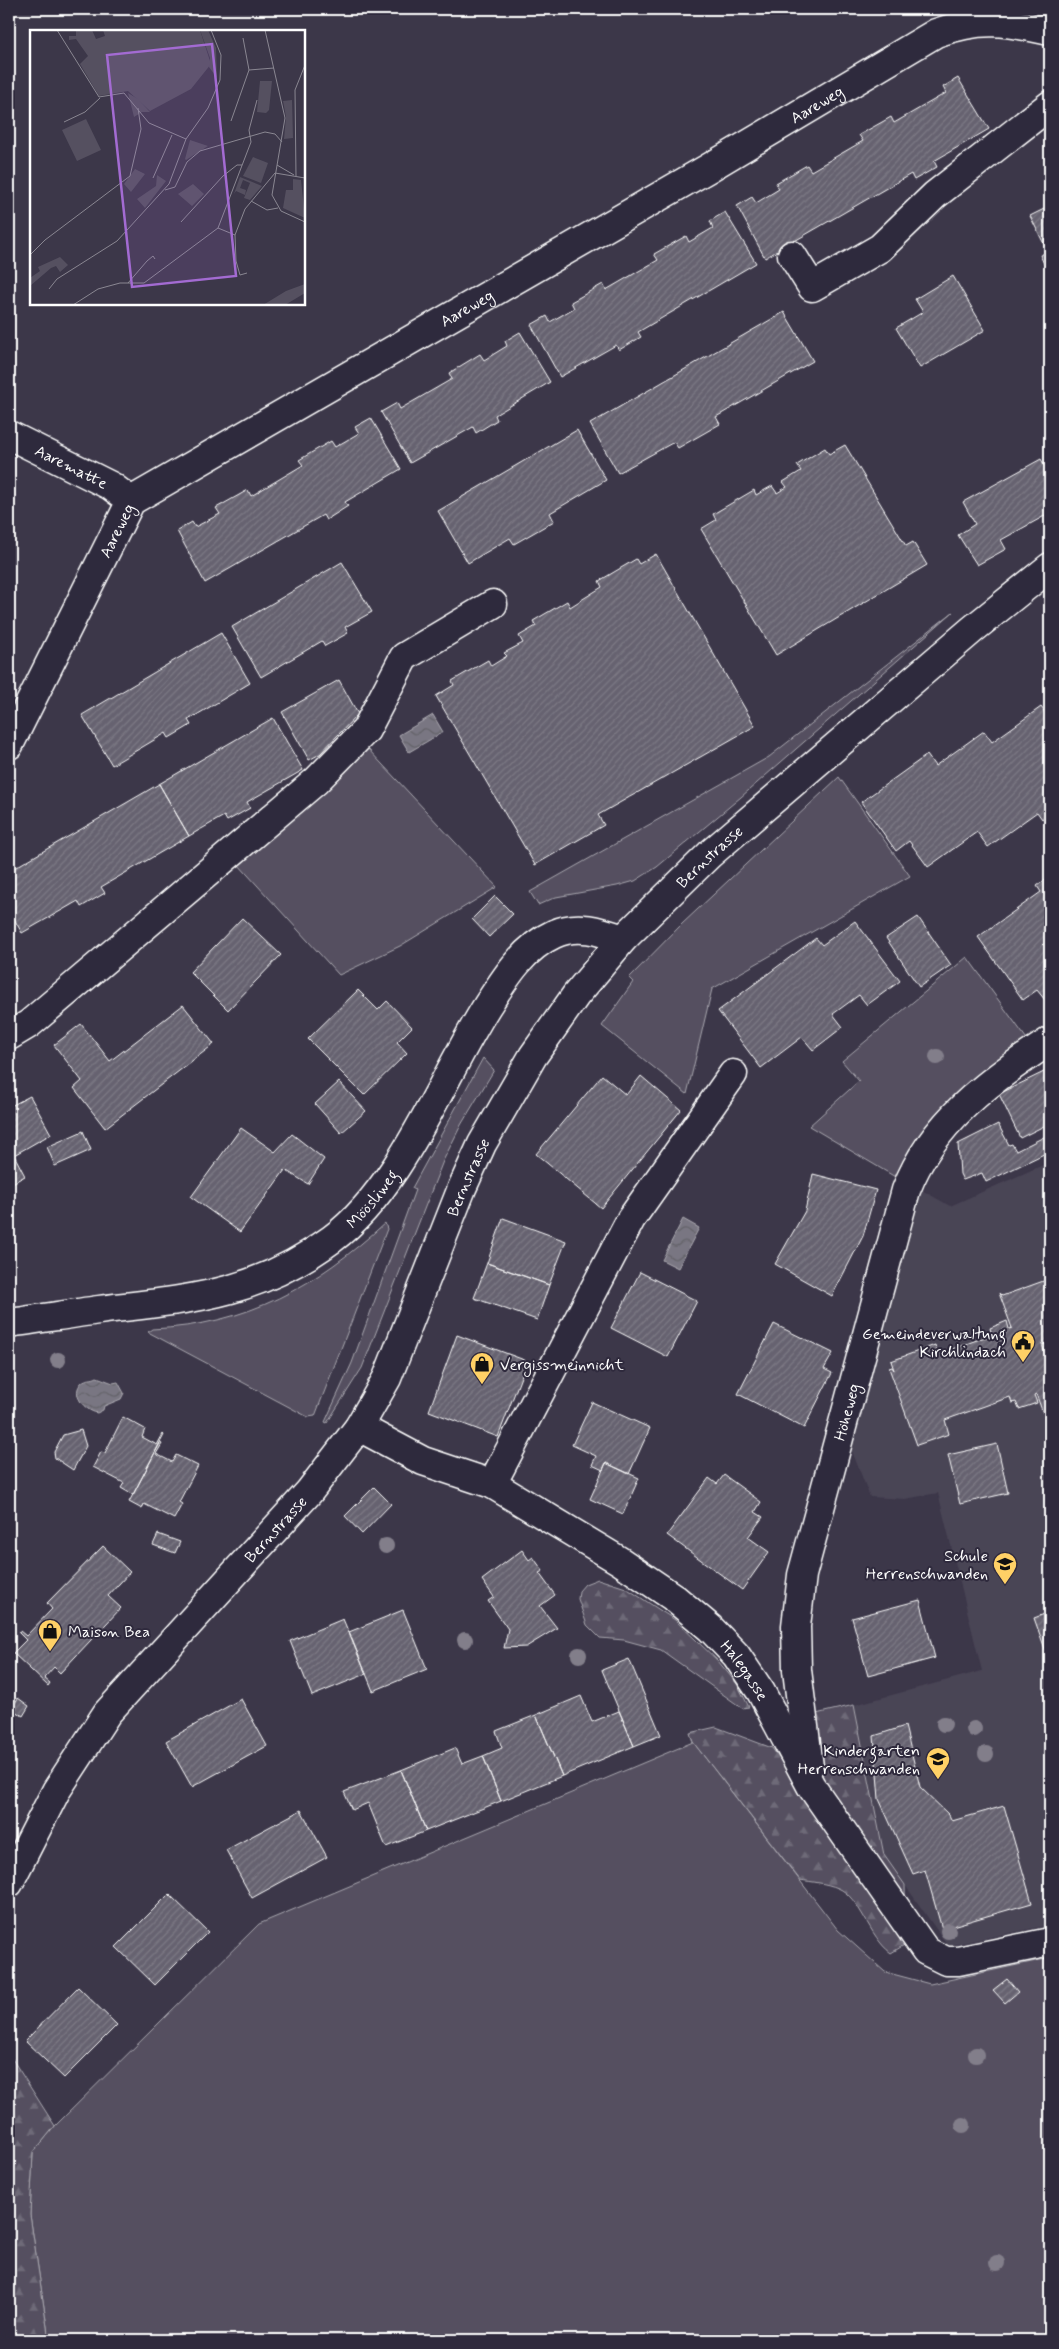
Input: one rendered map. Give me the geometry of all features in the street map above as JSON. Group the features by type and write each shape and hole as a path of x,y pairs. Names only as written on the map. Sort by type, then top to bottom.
{"street":[{"name":"Aareweg","path":"9,745 131,501 698,174 936,33 963,23 992,21 1050,31"},
{"path":"792,255 812,287 863,258 895,235 935,196 1050,105"},
{"name":"Aarematte","path":"9,435 111,486 131,501"},
{"name":"Bernstrasse","path":"9,1883 56,1791 107,1713 309,1492 359,1427 387,1378 462,1188 482,1144 533,1056 576,995 610,935 710,854 973,629 1050,567"},
{"path":"9,1036 29,1024 316,781 366,730 404,657 493,604"},
{"name":"Möösliweg","path":"9,1323 186,1301 228,1292 262,1280 298,1261 332,1239 377,1195 405,1151 470,1034 501,984 523,956 555,933 570,929 610,935"},
{"name":"Höheweg","path":"811,1786 797,1670 796,1626 801,1585 906,1190 922,1157 956,1112 995,1078 1050,1041"},
{"path":"492,1484 631,1219 733,1074"},
{"name":"Halegasse","path":"359,1427 422,1461 492,1484 620,1561 674,1597 710,1628 736,1654 761,1692 811,1786 926,1951 946,1961 958,1961 1050,1942"}],"shaded area":[{"name":"Schule Herrenschwanden","path":"1050,1162 1050,1925 948,1946 884,1855 854,1705 982,1671 938,1493 905,1499 870,1497 848,1441 920,1189 950,1206"}],"green space":[{"path":"953,612 741,797 657,867 635,881 556,897 538,905 530,892 769,757"},
{"path":"368,749 497,887 400,946 339,975 237,863"},
{"path":"839,777 910,876 712,989 687,1094 602,1026 633,982 629,978 682,924"},
{"path":"967,957 1029,1042 897,1178 809,1126 859,1081 842,1061"},
{"path":"483,1058 494,1070 461,1125 443,1161 362,1368 327,1423 325,1422 352,1363 415,1190 412,1188"},
{"path":"385,1223 387,1229 315,1416 308,1417 148,1332 152,1329 187,1326 219,1320 279,1298 333,1266"},
{"path":"598,1579 626,1588 675,1620 718,1661 737,1684 749,1707 742,1708 661,1650 624,1640 600,1638 587,1625 578,1599 579,1591 585,1584"},
{"path":"854,1705 884,1855 905,1885 906,1944 891,1953 883,1946 859,1908 846,1893 829,1885 800,1880 693,1742 690,1733 716,1727 772,1748 796,1782 816,1714"},
{"path":"693,1742 838,1930 885,1972 930,1984 1050,1958 1050,2340 49,2340 30,2215 33,2153 55,2126 259,1924"},
{"path":"9,2054 55,2126 33,2153 30,2215 49,2340 9,2340"}],"water":[{"path":"433,715 443,732 409,752 399,735"},
{"path":"683,1219 699,1228 678,1268 662,1260"},
{"path":"97,1377 113,1383 118,1382 124,1393 121,1399 104,1406 103,1410 97,1413 83,1405 77,1391 82,1382"}],"building":[{"path":"958,78 989,129 934,161 937,167 914,180 911,174 765,258 737,206 752,197 756,203 779,189 776,183 807,165 811,171 863,141 859,135 891,117 894,123 946,93 943,87"},
{"path":"1050,206 1050,277 1040,255 1048,252 1030,216"},
{"path":"725,212 756,263 638,332 641,337 619,350 616,345 560,377 531,325 547,316 550,322 574,308 571,302 603,284 606,290 658,260 654,254 686,236 689,242 713,228 710,221"},
{"path":"953,276 985,330 920,368 896,328 923,312 915,299"},
{"path":"784,312 813,361 716,417 720,424 678,448 674,442 618,473 590,424"},
{"path":"520,332 550,382 495,415 497,420 476,433 473,427 410,463 381,412 397,403 400,409 452,379 449,373 480,354 484,360 507,346 505,341"},
{"path":"371,418 401,469 345,502 348,506 326,520 323,515 205,583 177,531 192,522 195,527 220,514 216,508 248,490 251,496 303,465 299,460 331,441 335,447 359,433 355,427"},
{"path":"577,430 606,480 550,513 554,521 514,544 510,538 468,563 438,511"},
{"path":"845,445 906,546 913,542 927,565 776,655 701,529 716,520 713,514 754,490 756,495 772,486 777,493 787,487 783,482 801,471 797,465 825,448 829,454"},
{"path":"1041,459 1050,475 1050,513 1001,540 1006,549 977,565 958,535 975,524 963,502"},
{"path":"656,554 755,726 598,815 604,825 535,865 436,696 454,685 452,681 488,660 491,666 507,656 504,653 523,643 519,636 536,626 533,621 567,601 570,607 602,587 599,581 636,559 639,564"},
{"path":"342,562 372,612 345,627 348,633 325,646 322,641 261,677 232,627"},
{"path":"221,633 250,683 188,720 191,725 169,738 166,733 112,765 82,715"},
{"path":"339,680 358,714 320,754 309,760 282,712"},
{"path":"1041,707 1050,719 1050,813 1042,819 1037,812 988,847 977,832 928,867 909,841 896,851 861,802 927,755 935,766 984,731 992,742"},
{"path":"273,718 303,770 247,802 250,808 227,821 224,816 189,836 159,784"},
{"path":"159,784 189,836 101,887 105,893 81,907 78,901 22,933 9,910 9,871"},
{"path":"1050,876 1049,1005 1037,990 1023,1000 978,937 1041,892 1037,886"},
{"path":"495,896 513,914 489,937 472,919"},
{"path":"918,917 951,965 919,987 886,938"},
{"path":"242,918 281,955 228,1010 190,972"},
{"path":"855,921 900,981 867,1005 859,995 833,1014 843,1027 813,1050 802,1037 761,1068 718,1011 816,938 822,945"},
{"path":"358,990 378,1010 387,1001 412,1027 397,1042 407,1053 364,1095 308,1039"},
{"path":"183,1005 214,1044 105,1128 74,1088 82,1081 54,1045 81,1024 110,1061"},
{"path":"1050,1069 1050,1123 1020,1138 999,1094"},
{"path":"602,1075 626,1095 641,1076 681,1110 601,1208 536,1154"},
{"path":"339,1082 366,1111 341,1133 315,1104"},
{"path":"30,1096 51,1134 14,1155 25,1176 9,1185 9,1107"},
{"path":"998,1124 1009,1145 1012,1144 1016,1151 1050,1134 1050,1151 986,1182 982,1173 963,1180 960,1174 958,1144"},
{"path":"241,1128 275,1152 292,1134 324,1159 308,1184 285,1170 240,1232 191,1197"},
{"path":"83,1131 91,1150 55,1166 47,1147"},
{"path":"813,1174 876,1190 863,1236 832,1296 775,1264 805,1211"},
{"path":"503,1218 566,1241 549,1285 487,1263"},
{"path":"487,1263 549,1285 537,1320 474,1298"},
{"path":"640,1272 697,1301 668,1357 611,1328"},
{"path":"1047,1275 1050,1278 1050,1342 1042,1345 1050,1367 1050,1410 1043,1413 1036,1394 1034,1395 1037,1403 1019,1409 1016,1402 1012,1403 1010,1397 945,1420 949,1434 917,1445 889,1368 892,1367 894,1370 891,1361 935,1345 938,1355 938,1350 941,1353 988,1336 987,1332 990,1336 992,1335 990,1328 1007,1321 1009,1329 1012,1328 999,1293 1002,1296 1049,1279"},
{"path":"774,1324 833,1353 824,1369 832,1373 804,1428 738,1394"},
{"path":"457,1335 527,1361 498,1437 429,1411"},
{"path":"592,1402 650,1428 629,1474 606,1463 603,1470 592,1465 596,1456 572,1445"},
{"path":"123,1417 145,1429 142,1437 157,1445 164,1435 133,1495 121,1488 124,1483 93,1467 101,1452 105,1453"},
{"path":"81,1430 86,1446 73,1470 55,1458 54,1452 63,1435"},
{"path":"160,1443 162,1444 156,1454 172,1462 176,1455 198,1466 179,1502 182,1504 174,1519 144,1504 142,1509 129,1502"},
{"path":"997,1444 1008,1493 960,1504 948,1455"},
{"path":"606,1463 639,1478 623,1514 590,1499"},
{"path":"724,1475 761,1502 755,1512 763,1517 748,1537 769,1552 742,1590 667,1535 709,1478 717,1484"},
{"path":"374,1487 391,1504 362,1534 345,1516"},
{"path":"158,1534 180,1542 175,1553 153,1545"},
{"path":"103,1546 130,1572 108,1596 121,1608 60,1673 54,1667 44,1678 50,1683 48,1686 13,1653 26,1640 18,1632 20,1631 26,1636 52,1609 47,1603"},
{"path":"522,1550 529,1560 533,1557 543,1571 539,1573 555,1595 540,1606 557,1628 526,1647 504,1648 508,1629 488,1601 494,1597 482,1580"},
{"path":"920,1600 935,1658 868,1676 852,1618"},
{"path":"403,1610 427,1669 373,1691 349,1632"},
{"path":"1050,1612 1050,1663 1034,1618"},
{"path":"343,1619 366,1674 312,1696 290,1641"},
{"path":"629,1659 661,1735 634,1746 602,1670"},
{"path":"581,1696 592,1722 619,1711 634,1746 562,1776 536,1715"},
{"path":"18,1698 29,1706 23,1716 11,1709"},
{"path":"241,1699 267,1746 192,1787 166,1741"},
{"path":"536,1715 562,1776 501,1801 483,1756 502,1748 496,1731"},
{"path":"905,1726 920,1787 949,1815 952,1821 1004,1806 1032,1903 942,1929 925,1870 913,1874 879,1799 874,1736"},
{"path":"455,1748 462,1764 483,1756 501,1801 426,1831 401,1770"},
{"path":"401,1770 426,1831 386,1847 368,1803 352,1810 344,1792"},
{"path":"301,1810 327,1857 252,1898 226,1850"},
{"path":"169,1894 208,1932 155,1985 116,1947"},
{"path":"1007,1979 1018,1992 1005,2003 993,1990"},
{"path":"78,1987 117,2025 64,2078 25,2041"}],"place":[{"name":"Gemeindeverwaltung Kirchlindach","path":"1023,1363"},
{"name":"Vergissmeinnicht","path":"482,1385"},
{"name":"Schule Herrenschwanden","path":"1005,1585"},
{"name":"Maison Bea","path":"50,1652"},
{"name":"Kindergarten Herrenschwanden","path":"938,1780"}]}
